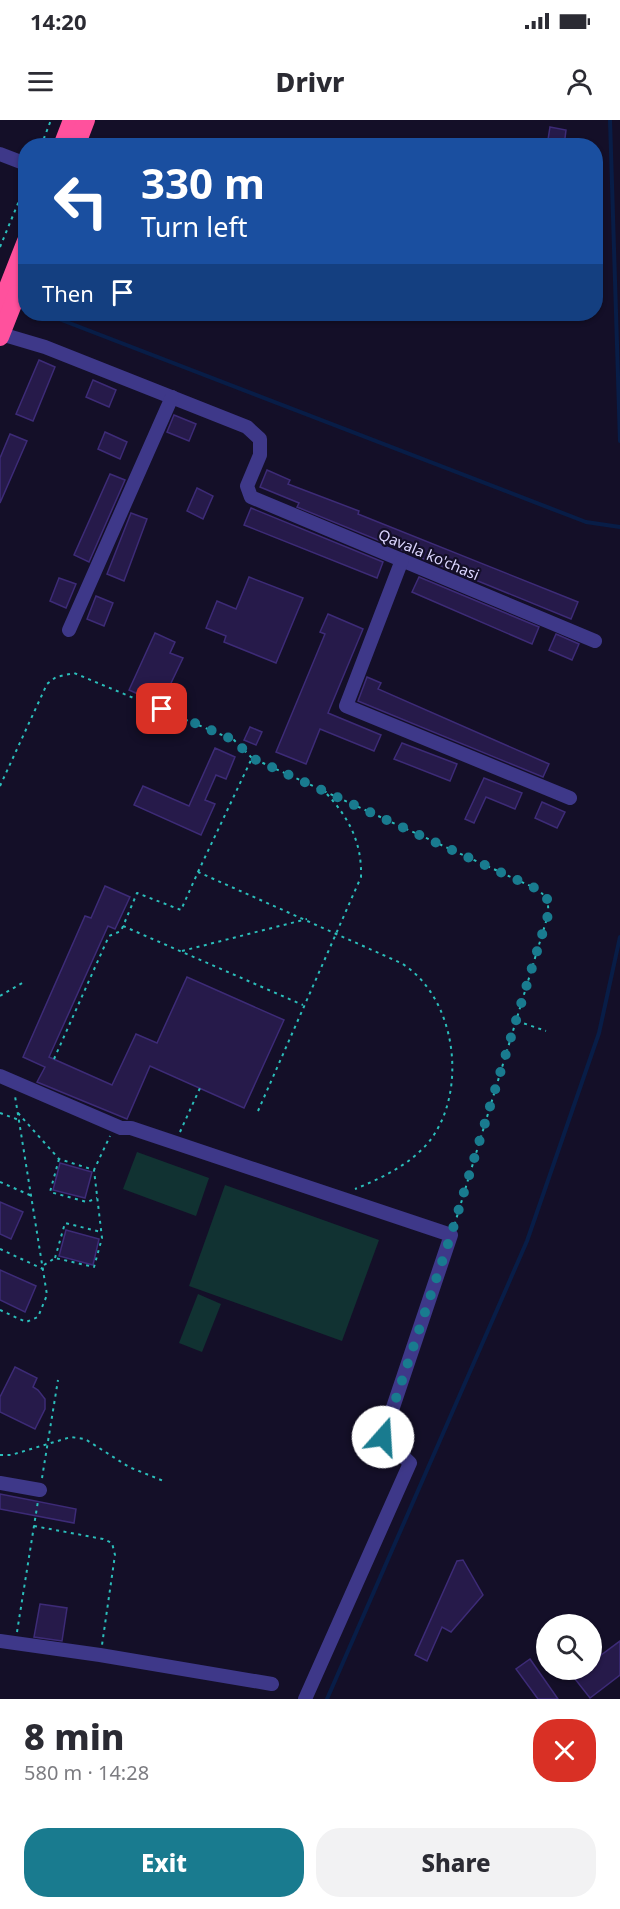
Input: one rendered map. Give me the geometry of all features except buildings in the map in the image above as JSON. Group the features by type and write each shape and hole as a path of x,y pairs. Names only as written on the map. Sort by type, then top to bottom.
{"highway":[{"path":"65,138 72,120"},
{"path":"79,138 86,120"},
{"path":"0,307 4,287 18,258"},
{"path":"1,336 18,293"}],"street":[{"path":"0,154 18,161"},
{"path":"1,336 45,347 172,397 69,630"},
{"name":"Qavala ko'chasi","path":"172,397 247,427 260,439 260,455 248,486 251,497 595,641"},
{"path":"402,560 346,706 570,798"},
{"path":"6,1079 115,1125 176,1143 451,1235 383,1437 410,1463 305,1699"},
{"path":"0,1483 40,1490"},
{"path":"0,1641 272,1684"}],"path":[{"path":"44,138 51,120"},
{"path":"0,247 18,203"},
{"path":"0,786 47,684 56,677 74,673 234,740 252,758 544,894 549,904 548,915 451,1235"},
{"path":"54,1059 109,936 121,931 137,893 181,910 252,758"},
{"path":"258,1111 361,877 358,844 352,826 324,791"},
{"path":"198,872 412,969 426,984 444,1019 453,1071 443,1119 429,1142 395,1170 376,1181 335,1196"},
{"path":"181,951 307,920"},
{"path":"123,926 303,1005"},
{"path":"0,996 24,982"},
{"path":"516,1021 546,1031"},
{"path":"0,1311 27,1322 38,1317 47,1295 18,1113 6,1079"},
{"path":"176,1143 200,1088"},
{"path":"0,1113 19,1120"},
{"path":"18,1113 59,1159 94,1170"},
{"path":"55,1258 94,1268 101,1232 94,1170 115,1125"},
{"path":"59,1159 50,1192 87,1202 97,1198"},
{"path":"0,1182 32,1196"},
{"path":"43,1267 55,1258 65,1223 101,1232"},
{"path":"0,1250 43,1267"},
{"path":"15,1643 57,1380"},
{"path":"0,1455 11,1455 70,1437 85,1439 129,1467 166,1482"},
{"path":"34,1526 103,1539 112,1543 115,1555 100,1655"}],"green space":[{"path":"137,1152 209,1178 196,1216 123,1189"},
{"path":"225,1185 379,1240 342,1341 189,1286"},
{"path":"198,1294 221,1304 202,1352 179,1343"}],"waterway":[{"path":"610,120 620,441"},
{"path":"64,321 586,522 620,527"},
{"path":"327,1699 527,1241 599,1033 620,937"}],"route":[{"path":"162,709 234,740 252,758 537,889 544,894 549,904 548,915 451,1235 383,1437"}]}
